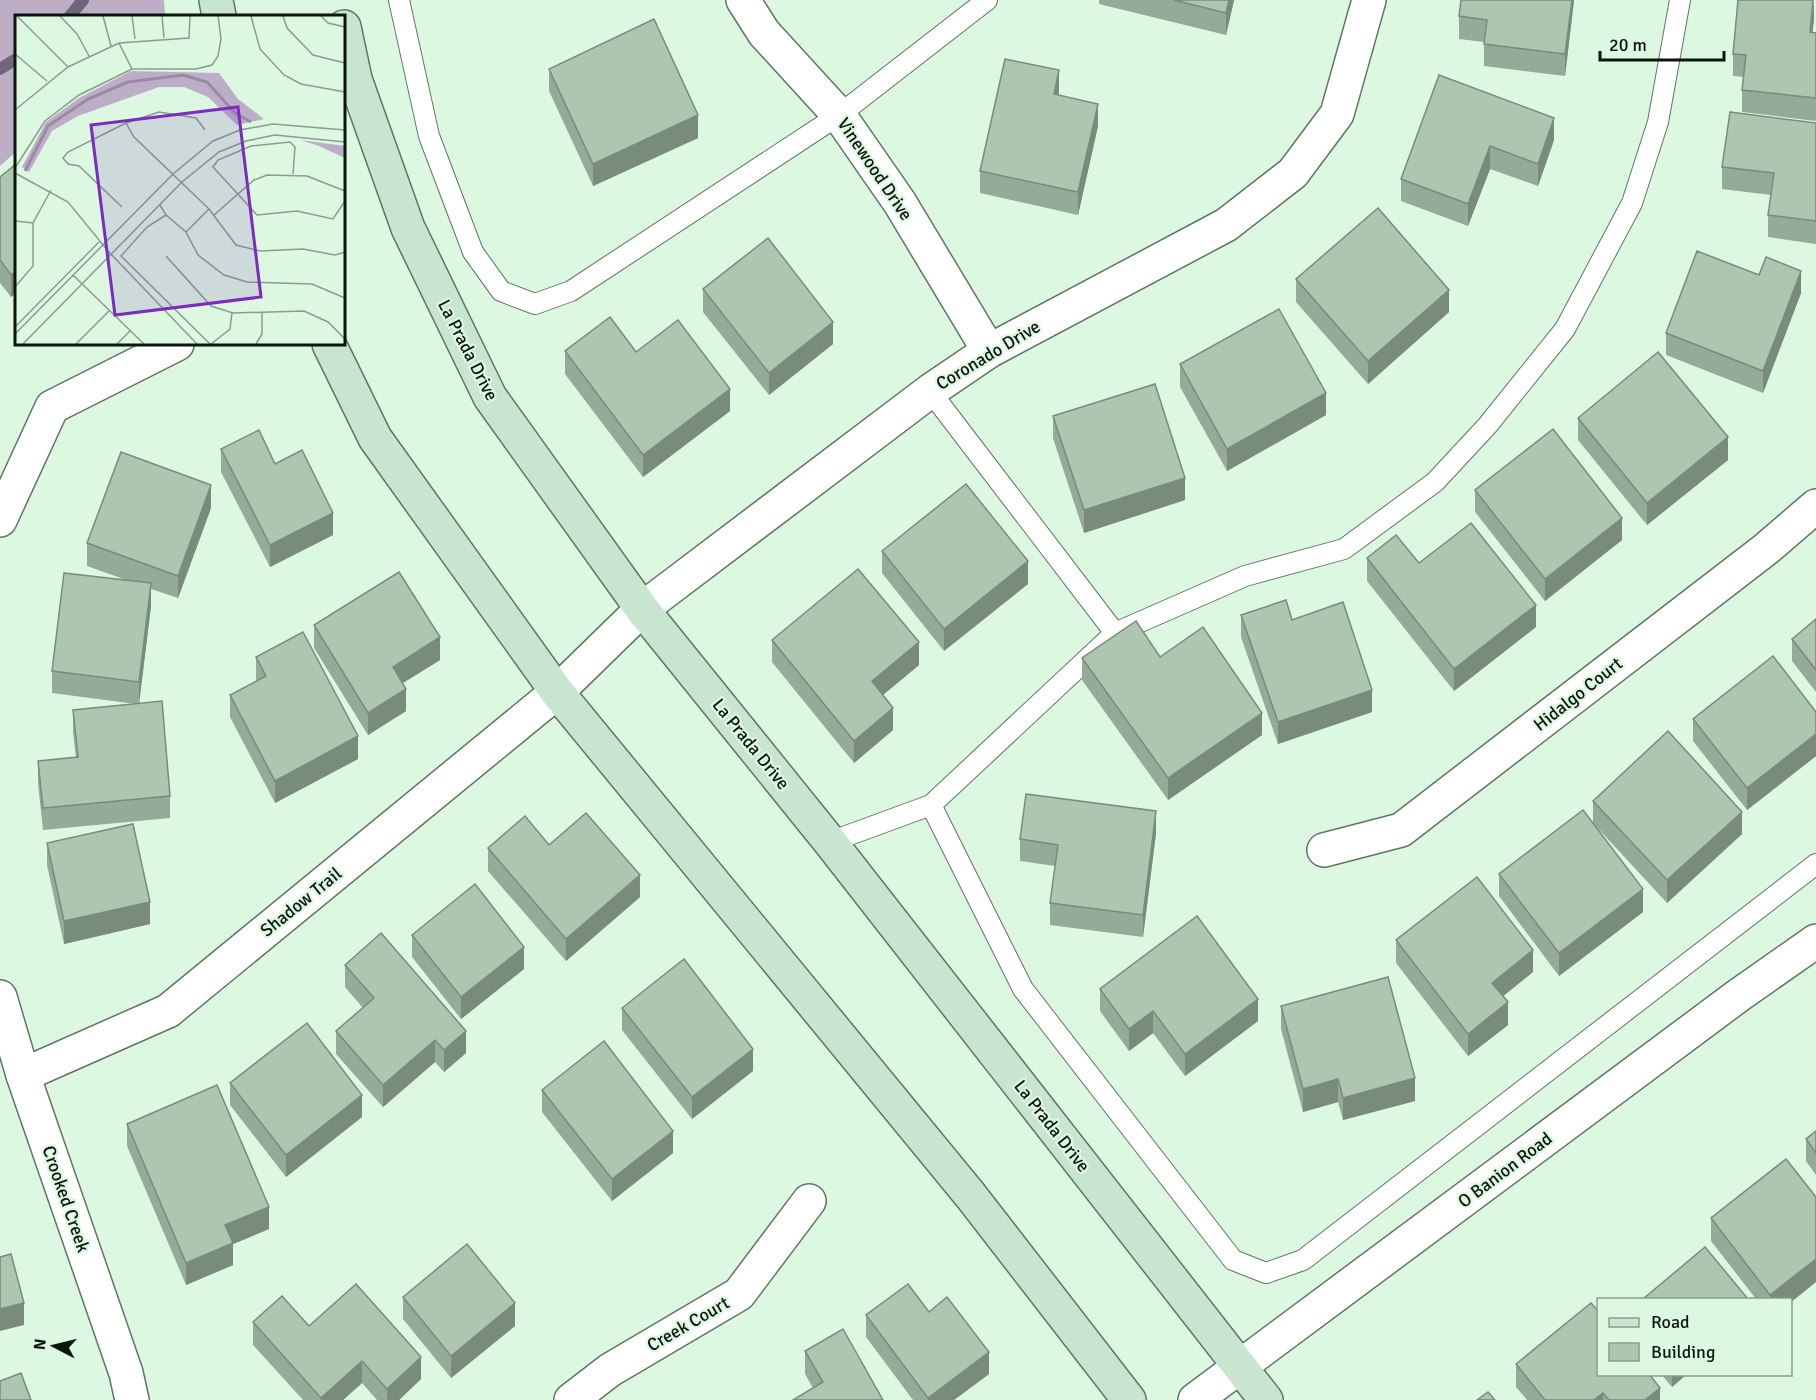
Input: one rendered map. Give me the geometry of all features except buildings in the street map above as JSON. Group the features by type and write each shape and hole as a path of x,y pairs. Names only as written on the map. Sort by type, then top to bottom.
{"main road":[{"path":"216,0 219,15"},
{"path":"338,0 341,15"},
{"name":"La Prada Drive","path":"345,32 355,79 408,228 490,397 642,609 830,842 1266,1400"},
{"path":"329,345 375,438 557,692 971,1197 1129,1400"}],"street":[{"name":"Vinewood Drive","path":"743,0 764,33 839,115 900,203 988,351"},
{"name":"Coronado Drive","path":"557,692 642,609 930,391 988,351 1226,225 1293,173 1337,114 1369,0"},
{"path":"0,520 52,407 175,345"},
{"name":"Hidalgo Court","path":"1324,850 1401,830 1766,549 1816,506"},
{"name":"Shadow Trail","path":"23,1075 168,1011 557,692"},
{"name":"O Banion Road","path":"1195,1400 1739,995 1816,941"},
{"name":"Crooked Creek","path":"0,997 23,1075 126,1373 132,1400"},
{"name":"Creek Court","path":"571,1400 610,1370 739,1294 809,1201"}],"lane":[{"path":"399,0 429,136 473,252 501,291 535,304 571,291 839,115 987,0"},
{"path":"830,842 931,805 1114,633 1245,576 1344,549 1435,482 1486,426 1566,329 1632,203 1658,122 1680,0"},
{"path":"930,391 1114,633"},
{"path":"931,805 1023,989 1233,1260 1266,1274 1303,1260 1816,864"}],"shaded area":[{"path":"0,0 164,0 165,15 15,15 15,153 0,166"}],"waterway":[{"path":"71,15 83,0"},
{"path":"0,69 15,60"}]}
